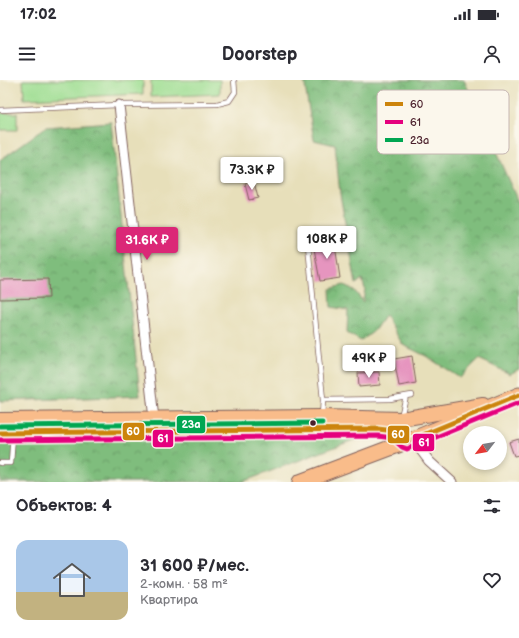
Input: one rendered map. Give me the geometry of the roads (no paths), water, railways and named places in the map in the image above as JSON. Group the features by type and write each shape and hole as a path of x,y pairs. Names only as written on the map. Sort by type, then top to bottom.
{"highway":[{"path":"300,482 406,442 516,396"}],"main road":[{"path":"6,433 322,424 401,419 469,408 516,396"},
{"path":"0,420 154,419 322,424 378,428 395,431 406,442"},
{"path":"401,419 418,428 424,434"}],"street":[{"path":"119,105 154,419"},
{"path":"424,434 420,449 429,461 452,482"}],"lane":[{"path":"0,110 119,105 217,104 229,101 235,92 234,80"},
{"path":"308,245 323,400 322,424"},
{"path":"323,400 390,399 412,395"},
{"path":"401,419 406,396"},
{"path":"0,463 12,463 6,433"}]}
